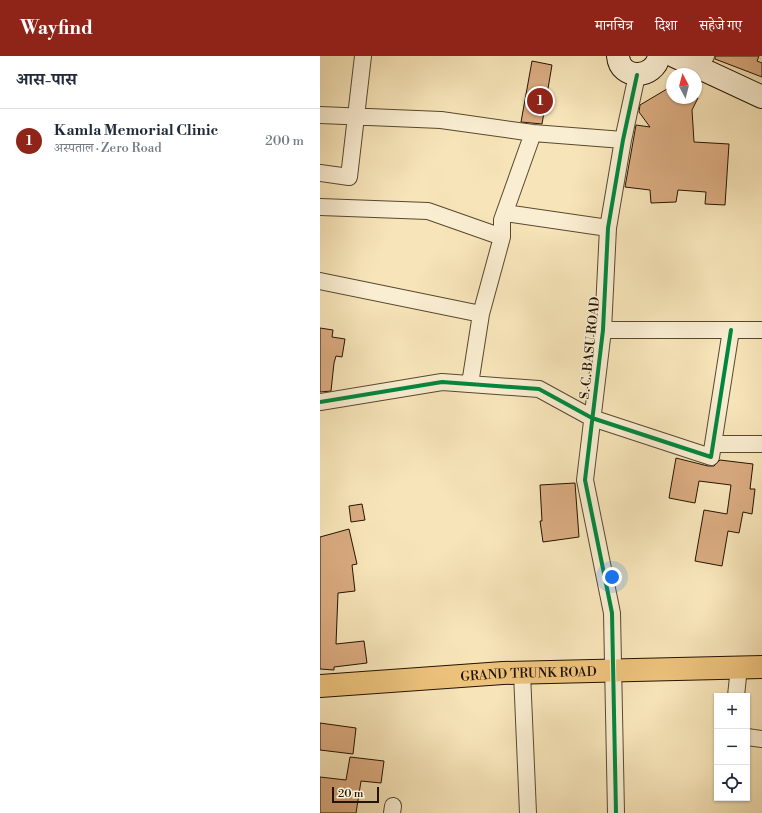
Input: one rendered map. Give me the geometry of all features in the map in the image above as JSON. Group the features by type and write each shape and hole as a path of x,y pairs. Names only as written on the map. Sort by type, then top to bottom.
{"main road":[{"name":"GRAND TRUNK ROAD","path":"320,686 522,673 762,667"}],"street":[{"path":"320,173 349,177 363,56"},
{"path":"600,56 638,64 702,62"},
{"path":"674,56 702,62 762,97"},
{"name":"S. C. BASU ROAD","path":"616,813 612,613 585,480 603,330 608,228 638,64"},
{"path":"320,115 357,118 441,120 533,133 623,140"},
{"path":"470,384 481,314 502,237 502,220 533,133"},
{"path":"320,207 428,211 502,237"},
{"path":"505,212 608,228"},
{"path":"320,281 481,314"},
{"path":"603,330 762,330"},
{"path":"320,402 442,382 539,390 592,418 711,457 731,330"},
{"path":"713,444 762,444"},
{"path":"736,693 739,667"},
{"path":"522,673 528,813"},
{"path":"750,737 762,739"}],"building":[{"path":"715,56 759,56 757,61 762,63 762,77 715,59"},
{"path":"532,61 552,65 542,124 521,122"},
{"path":"666,90 666,104 695,104 692,110 694,142 729,144 725,205 705,204 706,192 678,190 676,202 651,203 650,190 625,187 636,125 650,127 639,112 640,105"},
{"path":"320,328 333,330 332,337 345,339 342,357 336,356 334,363 331,391 320,392"},
{"path":"676,458 708,466 714,466 720,460 753,464 750,489 755,489 752,514 743,512 739,533 728,531 722,566 695,561 704,510 727,514 731,485 699,481 695,503 669,498"},
{"path":"575,483 579,537 543,542 540,521 542,521 540,485"},
{"path":"362,504 365,520 351,522 349,506"},
{"path":"349,529 357,564 352,565 355,591 338,593 336,644 364,641 367,663 334,667 334,670 320,669 320,537"},
{"path":"320,723 356,728 353,754 320,750"},
{"path":"350,757 384,761 381,783 361,781 356,813 320,813 320,777 346,780"}],"cycle path":[{"path":"616,813 612,613 585,480 603,330 608,228 623,140 637,75"},
{"path":"320,402 442,382 539,389 592,418 711,457 731,330"}],"place":[{"name":"Kamla Memorial Clinic","path":"540,101"}]}
